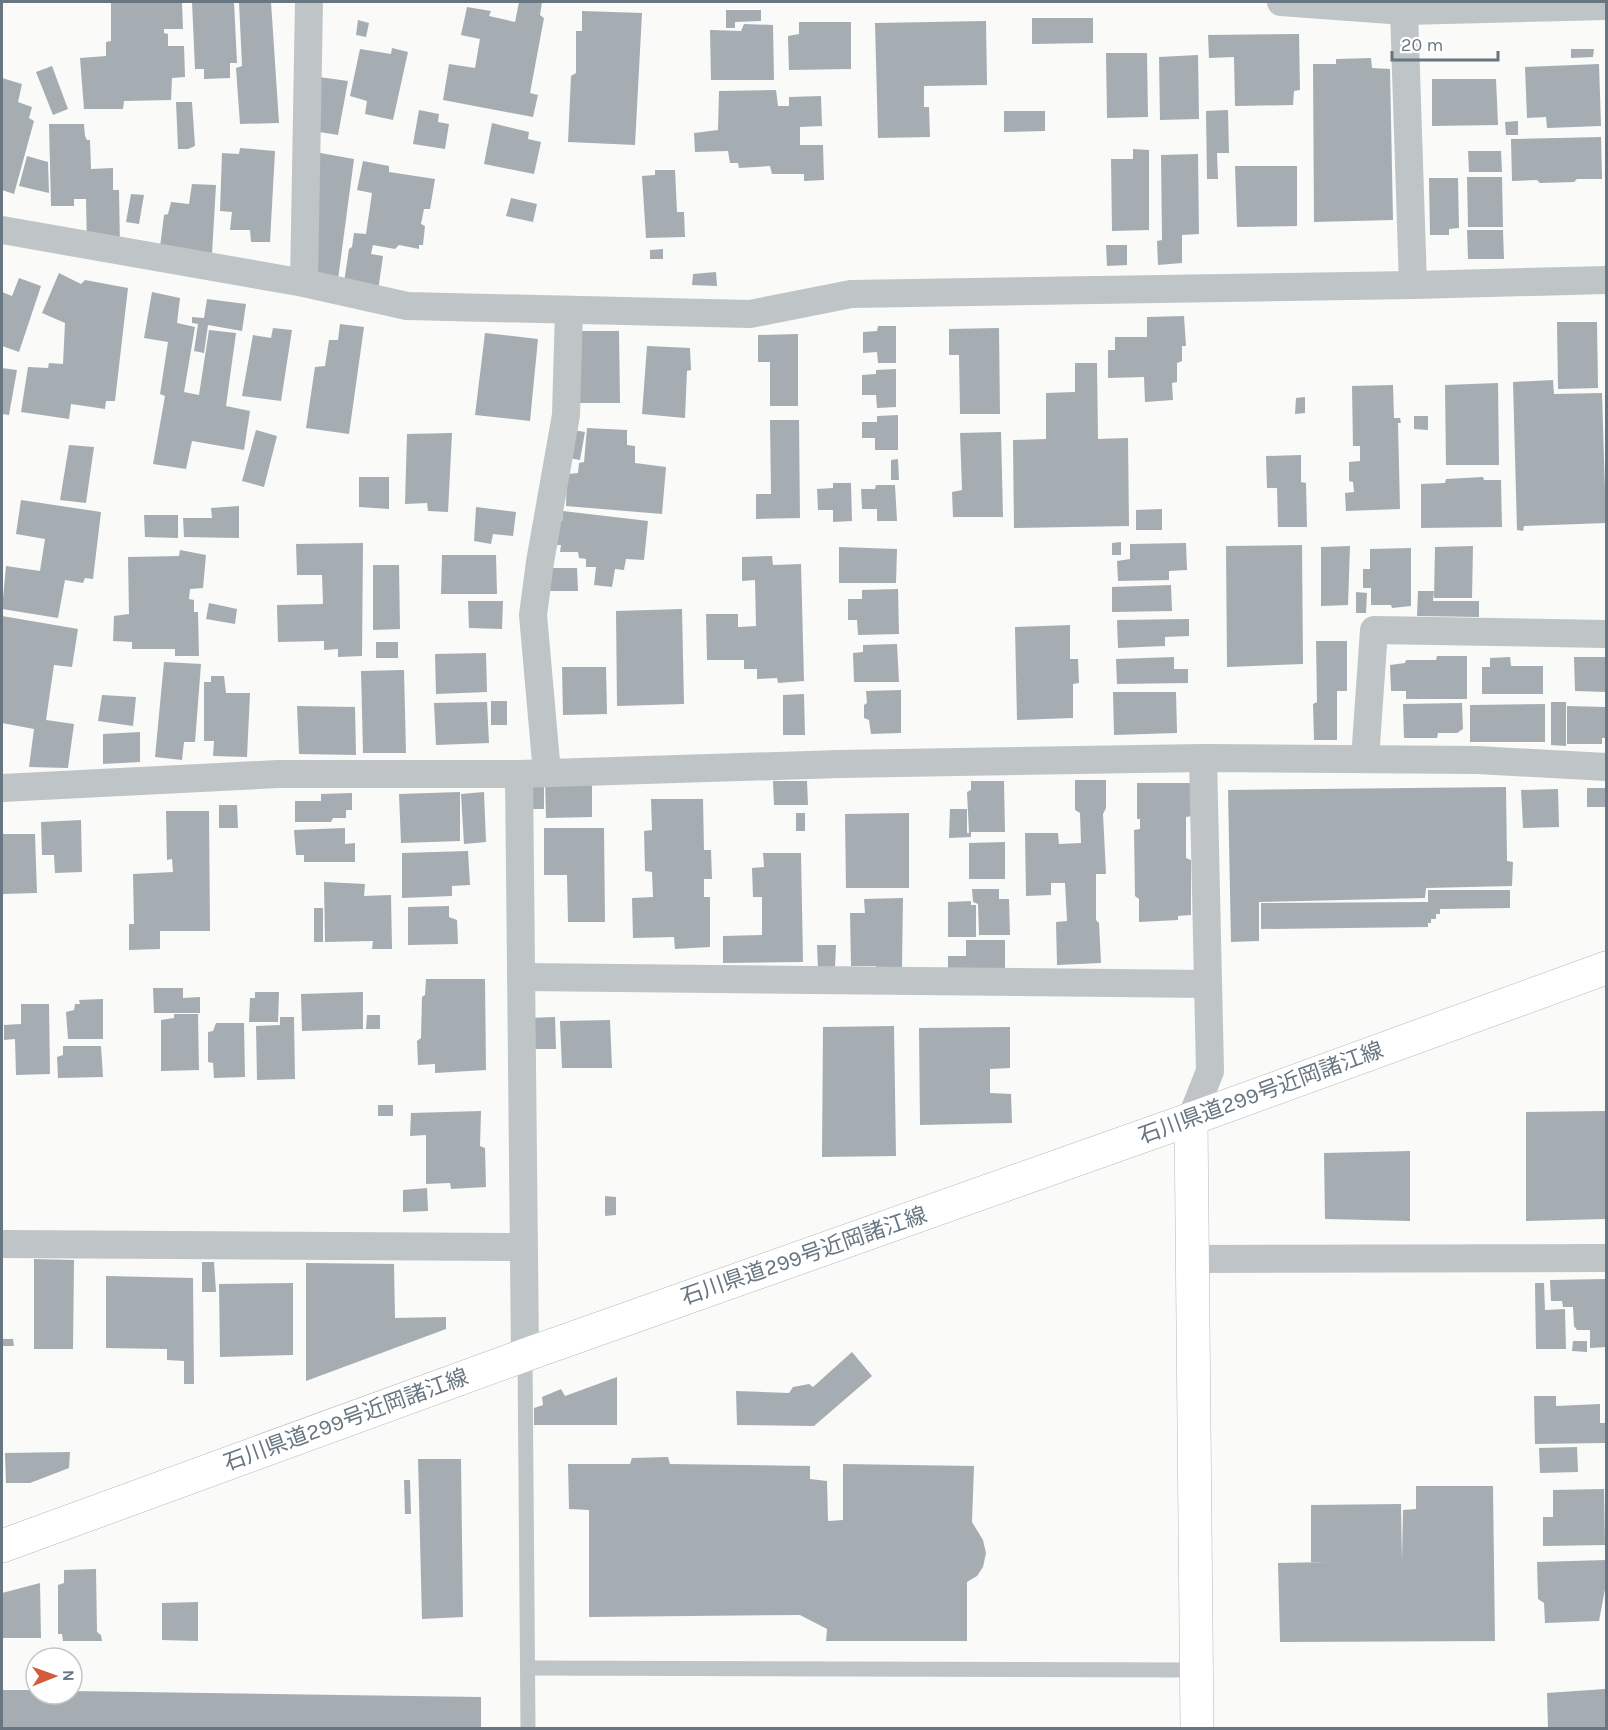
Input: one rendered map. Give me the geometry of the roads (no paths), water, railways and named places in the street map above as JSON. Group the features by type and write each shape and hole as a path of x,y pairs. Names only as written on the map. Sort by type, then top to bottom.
{"main road":[{"name":"石川県道299号近岡諸江線","path":"2,1546 525,1355 1191,1119 1606,968"},
{"path":"1191,1119 1197,1728"}],"street":[{"path":"304,283 309,2"},
{"path":"1281,2 1404,11 1606,6"},
{"path":"1404,11 1413,285"},
{"path":"2,230 304,283 407,306 750,314 851,294 1606,280"},
{"path":"547,772 533,615 566,415 569,310"},
{"path":"1365,759 1374,630 1606,634"},
{"path":"1191,1119 1210,1071 1203,758"},
{"path":"2,788 278,774 519,774 839,764 1203,758 1478,760 1606,766"},
{"path":"519,774 525,1355"},
{"path":"521,977 1208,984"},
{"path":"2,1244 523,1247"},
{"path":"1192,1259 1606,1258"}],"lane":[{"path":"525,1355 528,1728"},
{"path":"528,1668 1197,1670"}]}
